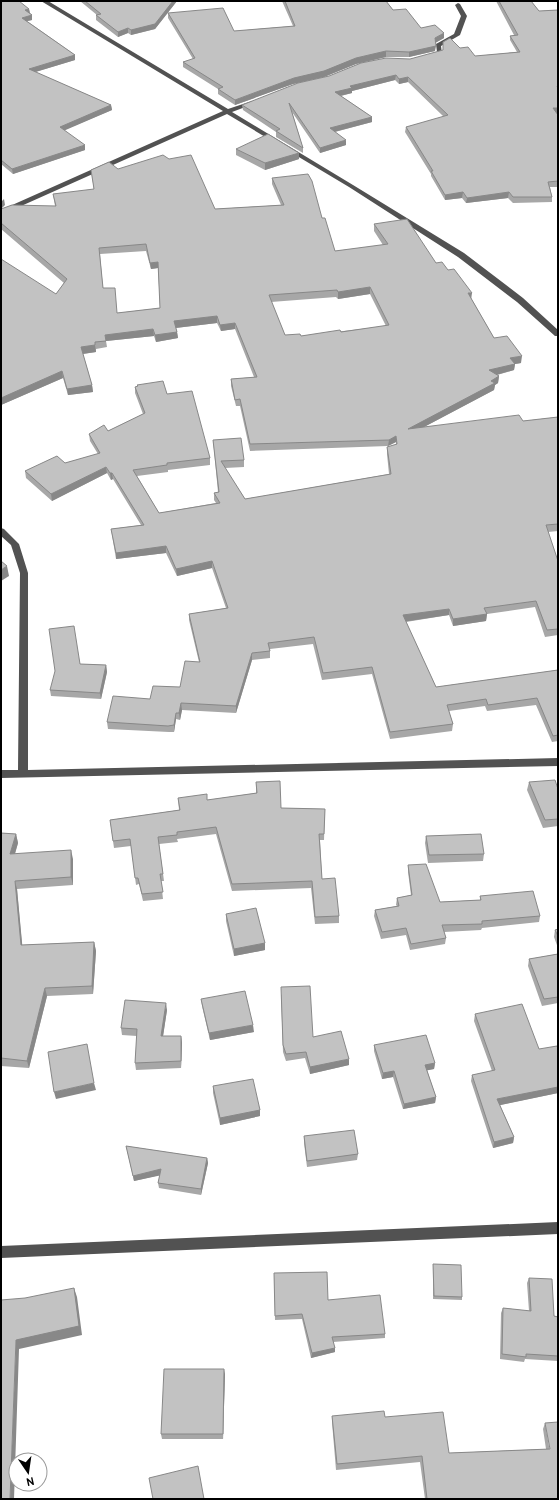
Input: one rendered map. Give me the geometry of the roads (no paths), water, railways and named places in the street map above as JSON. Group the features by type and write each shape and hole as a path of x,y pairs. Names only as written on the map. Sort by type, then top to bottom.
{"street":[{"path":"44,1 351,186 461,255 520,300 558,334"},
{"path":"421,58 440,53 438,45 457,35 464,16 458,5"},
{"path":"1,213 226,112 258,100"},
{"path":"1,531 15,544 24,573 23,773"},
{"path":"1,774 558,762"},
{"path":"1,1252 558,1228"}]}
